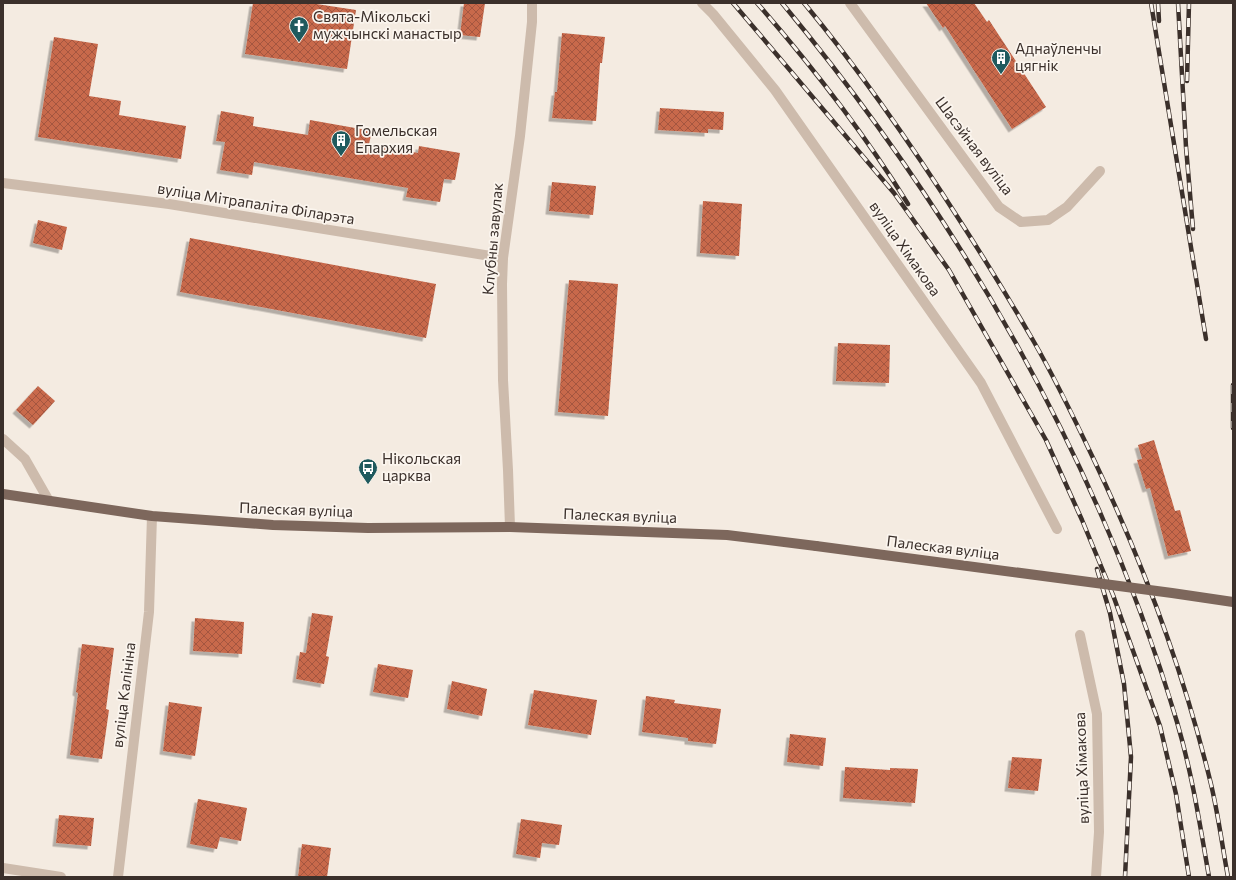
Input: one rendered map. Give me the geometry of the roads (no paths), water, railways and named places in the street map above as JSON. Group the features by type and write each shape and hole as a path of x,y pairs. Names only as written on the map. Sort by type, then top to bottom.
{"main road":[{"name":"Палеская вуліца","path":"3,494 152,516 274,525 368,528 510,527 727,535 1233,602"}],"street":[{"name":"Клубны завулак","path":"510,527 503,380 502,284 520,136 531,30 532,3"},
{"name":"вуліца Хімакова","path":"702,3 713,14 775,90 981,383 1057,529"},
{"name":"Шасэйная вуліца","path":"850,3 999,207 1021,222 1048,220 1067,207 1100,172"},
{"name":"вуліца Мітрапаліта Філарэта","path":"3,183 169,204 504,258"},
{"path":"3,439 25,459 49,501"},
{"name":"вуліца Калініна","path":"118,877 149,612 152,516"},
{"name":"вуліца Хімакова","path":"1080,635 1097,714 1099,832 1096,877"},
{"path":"3,868 61,877"}],"railway":[{"path":"733,3 894,193 949,270 1046,440 1082,520 1113,595 1160,726 1176,794 1189,877"},
{"path":"757,3 837,100 874,152 908,204"},
{"path":"782,3 846,84 907,167 963,254 1016,343 1064,435 1107,528 1145,624 1182,741 1199,819 1209,877"},
{"path":"804,3 867,83 944,195 990,268 1050,371 1094,460 1145,578 1160,617 1187,698 1210,780 1218,816 1228,877"},
{"path":"1151,3 1206,339"},
{"path":"1158,3 1159,21"},
{"path":"1178,3 1186,147 1193,229"},
{"path":"1187,81 1189,3"},
{"path":"1233,385 1233,428"},
{"path":"1097,569 1110,613 1124,684 1131,757 1125,877"}],"place":[{"name":"Свята-Мікольскі мужчынскі манастыр","path":"299,43"},
{"name":"Аднаўленчы цягнік","path":"1001,75"},
{"name":"Гомельская Епархия","path":"341,157"},
{"name":"Нікольская царква","path":"368,485"}]}
